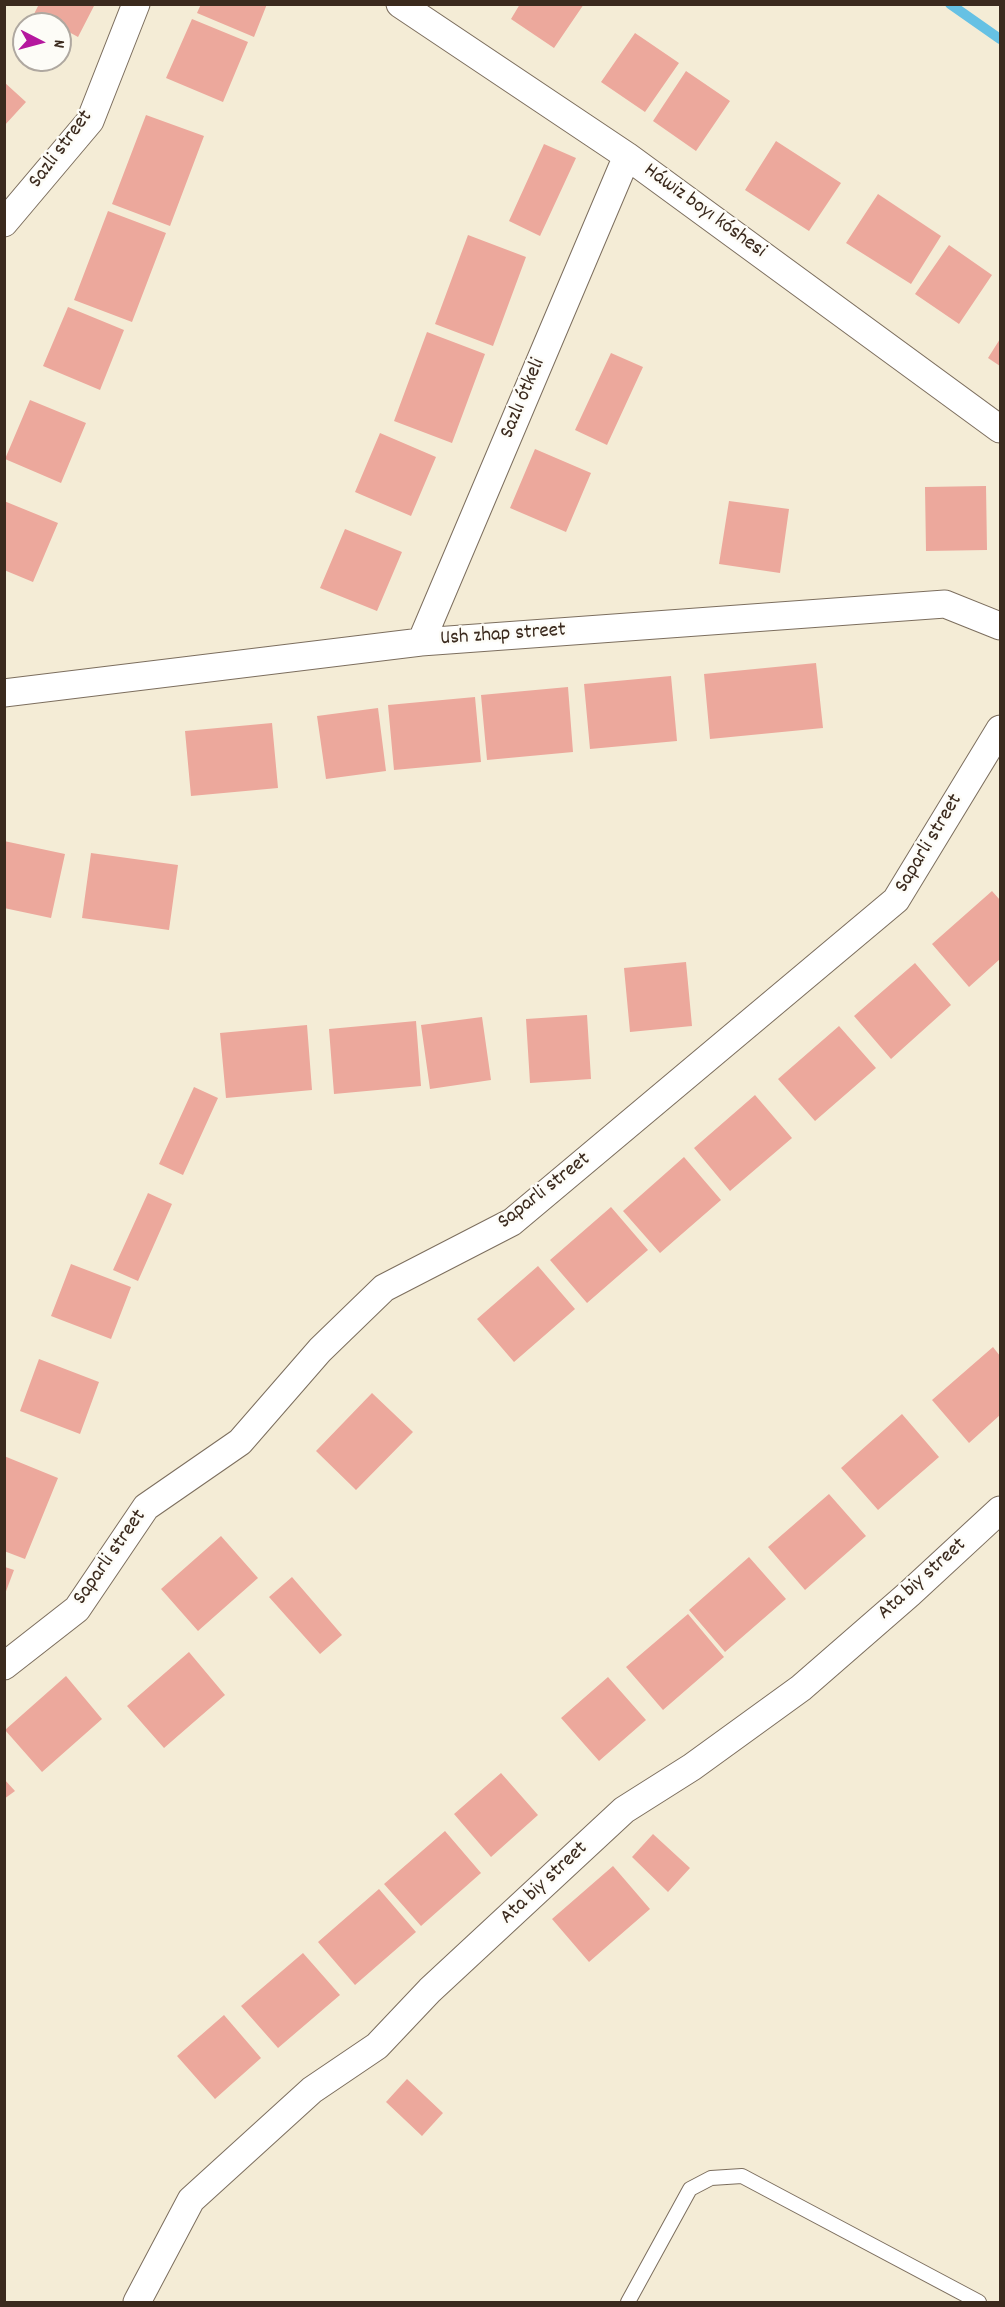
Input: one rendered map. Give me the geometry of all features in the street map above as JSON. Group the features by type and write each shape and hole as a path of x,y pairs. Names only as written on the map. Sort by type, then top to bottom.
{"street":[{"name":"Sazli street","path":"4,223 90,121 136,4"},
{"name":"Háwiz boyı kóshesi","path":"400,4 627,156 1000,429"},
{"name":"Sazlı ótkeli","path":"421,642 627,156"},
{"name":"Ush zhap street","path":"4,693 421,642 945,604 1000,626"},
{"name":"Saparli street","path":"4,1666 77,1609 146,1507 240,1442 320,1350 384,1288 512,1222 896,900 1000,729"},
{"name":"Ata biy street","path":"137,2302 191,2200 312,2090 377,2046 430,1990 624,1810 692,1767 801,1688 909,1594 1000,1509"}],"lane":[{"path":"628,2302 690,2189 711,2178 742,2176 979,2302"}],"building":[{"path":"39,4 95,4 78,37 72,34 72,12 35,12"},
{"path":"201,4 267,4 254,37 197,13"},
{"path":"520,4 584,4 554,48 511,19"},
{"path":"192,19 248,42 223,102 166,78"},
{"path":"635,33 679,63 645,112 601,82"},
{"path":"686,71 730,101 696,151 653,121"},
{"path":"4,82 26,102 4,126"},
{"path":"146,115 204,136 170,226 112,204"},
{"path":"776,141 841,183 809,231 745,190"},
{"path":"544,144 576,158 540,236 509,221"},
{"path":"878,194 941,236 911,284 846,243"},
{"path":"108,211 166,233 132,322 74,300"},
{"path":"468,235 526,257 493,346 435,324"},
{"path":"949,245 992,275 959,324 915,294"},
{"path":"68,307 124,330 100,390 43,366"},
{"path":"427,332 485,354 452,443 394,421"},
{"path":"1000,339 1000,366 988,358"},
{"path":"611,353 643,367 607,445 575,430"},
{"path":"30,400 86,423 61,483 5,459"},
{"path":"380,433 436,457 411,516 355,492"},
{"path":"535,449 591,473 566,532 510,508"},
{"path":"986,486 987,550 926,551 925,487"},
{"path":"4,501 58,523 33,582 4,570"},
{"path":"729,501 789,509 780,573 719,564"},
{"path":"345,529 402,552 377,611 320,588"},
{"path":"816,663 823,728 710,739 704,674"},
{"path":"671,676 677,741 590,749 584,684"},
{"path":"568,687 573,752 487,760 481,695"},
{"path":"475,697 481,762 394,770 388,705"},
{"path":"378,708 386,771 326,779 317,716"},
{"path":"272,723 278,788 191,796 185,731"},
{"path":"4,841 65,854 51,918 4,908"},
{"path":"91,853 178,865 169,930 82,918"},
{"path":"992,891 1000,900 1000,959 969,987 932,944"},
{"path":"686,962 692,1026 630,1032 624,968"},
{"path":"915,963 951,1005 891,1059 854,1016"},
{"path":"587,1015 591,1079 530,1083 526,1019"},
{"path":"482,1017 491,1080 430,1089 421,1025"},
{"path":"416,1021 421,1086 334,1094 329,1029"},
{"path":"307,1025 312,1090 226,1098 220,1033"},
{"path":"839,1026 876,1068 815,1121 778,1079"},
{"path":"194,1087 218,1098 183,1175 159,1164"},
{"path":"755,1095 792,1138 730,1191 694,1148"},
{"path":"684,1157 721,1200 660,1253 623,1211"},
{"path":"148,1193 172,1204 138,1281 113,1270"},
{"path":"611,1207 648,1250 587,1303 550,1260"},
{"path":"71,1264 131,1287 111,1339 51,1316"},
{"path":"538,1266 575,1309 514,1362 477,1319"},
{"path":"993,1347 1000,1356 1000,1415 969,1443 932,1400"},
{"path":"39,1359 99,1382 80,1434 20,1411"},
{"path":"372,1393 413,1432 356,1490 316,1451"},
{"path":"902,1414 939,1457 878,1510 841,1468"},
{"path":"4,1456 58,1478 25,1559 4,1551"},
{"path":"829,1494 866,1536 805,1590 768,1547"},
{"path":"221,1536 258,1578 198,1631 161,1589"},
{"path":"749,1557 786,1599 725,1652 689,1610"},
{"path":"5,1567 14,1570 5,1594"},
{"path":"292,1577 342,1635 320,1654 269,1597"},
{"path":"688,1614 724,1657 663,1710 626,1667"},
{"path":"189,1652 225,1695 164,1748 127,1706"},
{"path":"66,1676 102,1719 42,1772 5,1730"},
{"path":"608,1677 646,1720 599,1761 561,1718"},
{"path":"501,1773 538,1815 491,1857 454,1814"},
{"path":"4,1779 15,1791 4,1799"},
{"path":"445,1831 481,1873 421,1926 384,1884"},
{"path":"653,1834 690,1868 668,1892 632,1857"},
{"path":"613,1866 650,1909 589,1962 552,1919"},
{"path":"379,1889 416,1932 355,1985 318,1942"},
{"path":"303,1953 340,1995 278,2048 241,2006"},
{"path":"224,2015 261,2058 215,2099 177,2056"},
{"path":"407,2079 443,2113 422,2136 386,2102"}],"waterway":[{"path":"950,4 1000,39"}]}
